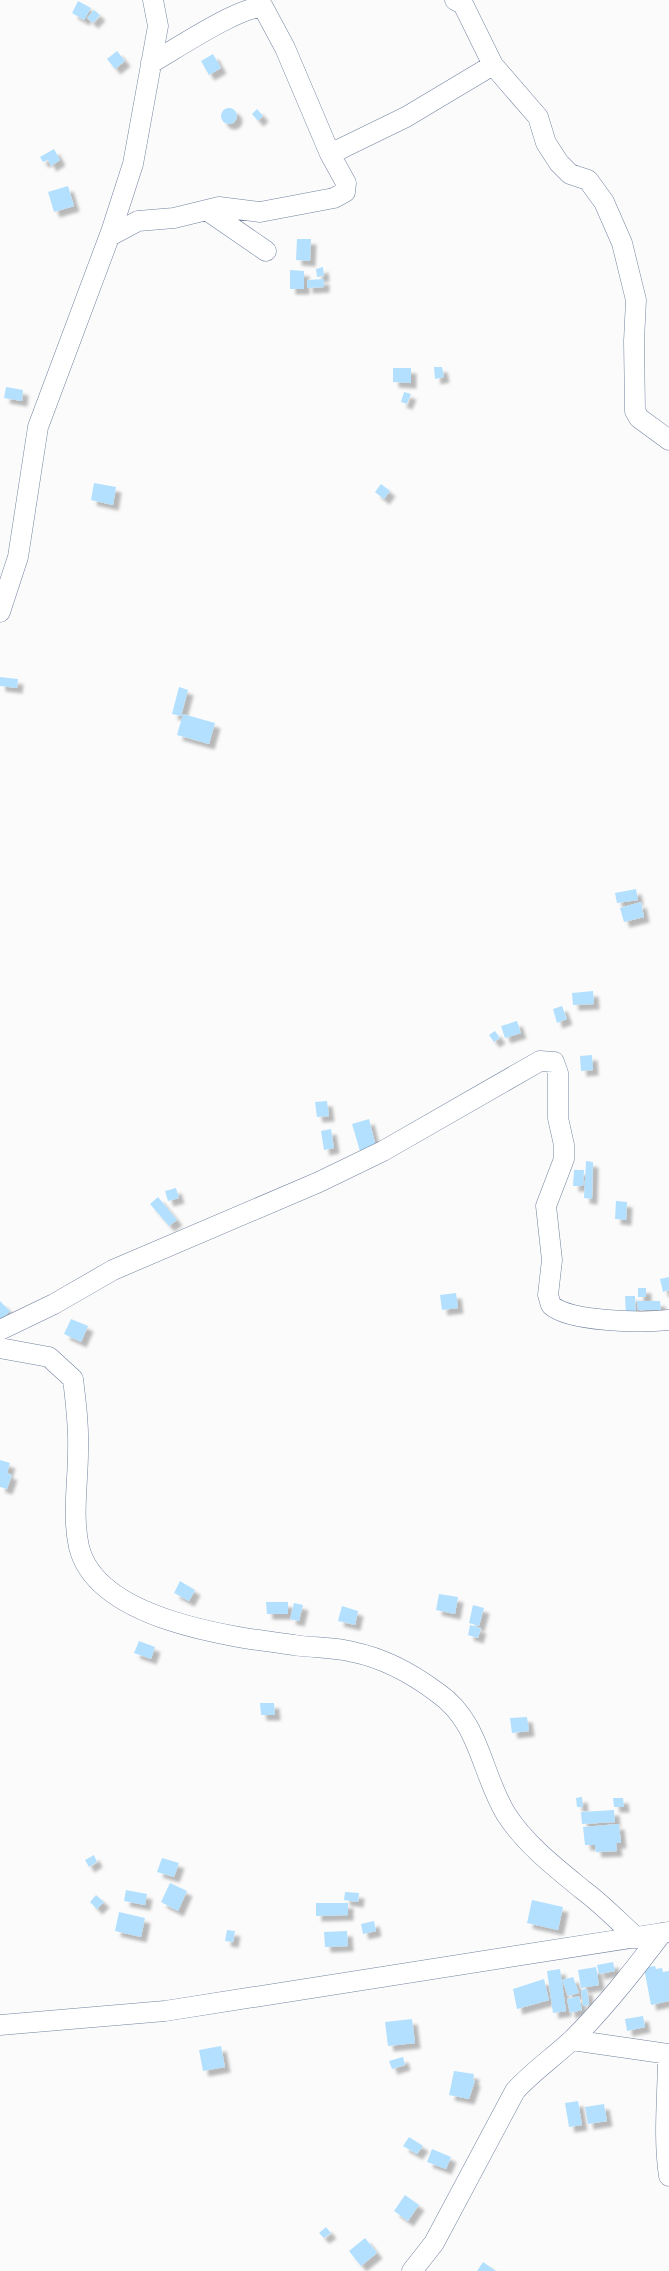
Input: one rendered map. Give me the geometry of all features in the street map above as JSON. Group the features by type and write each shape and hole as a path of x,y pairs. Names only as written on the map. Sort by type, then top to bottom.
{"street":[{"path":"0,612 18,557 38,427 110,236 133,164 158,26 153,0"},
{"path":"455,0 463,4 494,65 538,117 546,143 559,163 570,174 588,180 604,202 622,243 636,300 635,411 639,418 669,440"},
{"path":"110,236 138,221 174,218 219,207 260,212 334,198 345,192 346,183 330,154 285,48 263,7 259,4 151,63"},
{"path":"330,154 406,117 494,65"},
{"path":"208,211 266,251"},
{"path":"0,1330 54,1304 113,1270 319,1182 383,1151 483,1091 540,1061 549,1060 554,1062 558,1073 558,1119 564,1145 564,1159 546,1206 552,1260 548,1295 551,1305 569,1314 607,1319 644,1323 669,1320"},
{"path":"0,1348 49,1357 73,1379 78,1450 76,1516 79,1547 90,1573 107,1591 123,1601 194,1628 353,1652 401,1670 440,1694 460,1713 476,1739 487,1775 506,1815 559,1873 584,1890 637,1938"},
{"path":"0,2025 165,2011 665,1932"},
{"path":"412,2271 434,2243 515,2091 572,2040 616,1993 665,1932"},
{"path":"572,2040 668,2054 668,2101 664,2135 669,2176"}],"building":[{"path":"78,1 91,8 84,20 72,13"},
{"path":"94,10 100,15 93,23 87,18"},
{"path":"117,51 125,61 115,69 107,59"},
{"path":"213,54 221,68 209,75 201,61"},
{"path":"229,108 237,116 229,124 221,116"},
{"path":"257,109 263,116 258,121 252,114"},
{"path":"54,149 60,160 51,166 48,160 43,162 40,157"},
{"path":"68,186 74,206 54,212 48,192"},
{"path":"297,239 311,239 310,261 296,260"},
{"path":"323,267 324,276 317,277 316,269"},
{"path":"290,270 304,271 304,289 290,289"},
{"path":"324,279 324,287 307,288 307,280"},
{"path":"434,367 442,367 444,377 435,379"},
{"path":"393,368 411,368 411,383 393,382"},
{"path":"6,387 23,390 22,401 4,398"},
{"path":"404,392 411,394 407,404 401,402"},
{"path":"94,483 116,487 113,505 91,500"},
{"path":"381,484 390,491 384,499 375,492"},
{"path":"0,677 18,679 17,688 0,686"},
{"path":"179,687 188,690 181,716 172,714"},
{"path":"183,714 215,723 209,744 177,735"},
{"path":"636,889 638,900 617,903 615,893"},
{"path":"641,902 644,917 624,922 620,908"},
{"path":"593,991 594,1004 573,1005 572,993"},
{"path":"562,1006 567,1019 557,1023 553,1009"},
{"path":"517,1021 521,1033 505,1038 501,1026"},
{"path":"495,1031 500,1038 494,1042 489,1035"},
{"path":"592,1055 593,1070 581,1071 580,1056"},
{"path":"327,1101 329,1116 317,1117 315,1102"},
{"path":"369,1119 376,1147 360,1151 352,1124"},
{"path":"331,1129 334,1148 324,1150 321,1131"},
{"path":"586,1161 593,1162 592,1199 584,1198"},
{"path":"574,1170 584,1170 583,1186 573,1186"},
{"path":"176,1188 179,1198 168,1201 165,1191"},
{"path":"158,1197 177,1220 169,1226 150,1204"},
{"path":"616,1201 627,1202 626,1220 615,1219"},
{"path":"669,1277 669,1290 663,1292 660,1279"},
{"path":"638,1288 646,1288 646,1297 638,1297"},
{"path":"456,1293 458,1308 442,1310 440,1295"},
{"path":"625,1296 635,1296 636,1315 626,1315"},
{"path":"0,1301 10,1311 0,1321"},
{"path":"637,1301 660,1301 661,1310 638,1310"},
{"path":"71,1319 88,1326 81,1342 64,1334"},
{"path":"0,1460 10,1463 7,1473 12,1475 7,1489 0,1487"},
{"path":"180,1581 195,1590 189,1601 174,1593"},
{"path":"439,1594 458,1597 455,1614 436,1610"},
{"path":"266,1602 288,1602 288,1614 267,1614"},
{"path":"294,1603 303,1605 299,1621 290,1619"},
{"path":"473,1605 484,1608 479,1626 469,1623"},
{"path":"342,1606 358,1611 355,1625 338,1621"},
{"path":"470,1625 481,1628 478,1638 468,1635"},
{"path":"139,1641 155,1647 151,1659 134,1653"},
{"path":"260,1703 274,1703 275,1715 261,1715"},
{"path":"527,1717 529,1731 512,1733 510,1718"},
{"path":"582,1797 583,1807 577,1807 576,1798"},
{"path":"613,1798 623,1798 624,1807 614,1807"},
{"path":"614,1810 615,1822 582,1824 581,1812"},
{"path":"619,1824 621,1843 616,1843 617,1851 596,1852 595,1845 585,1845 583,1827"},
{"path":"94,1855 97,1862 89,1867 85,1860"},
{"path":"162,1858 179,1863 174,1877 157,1872"},
{"path":"170,1883 187,1891 178,1911 161,1902"},
{"path":"126,1890 147,1894 145,1905 124,1901"},
{"path":"345,1892 359,1893 358,1902 344,1900"},
{"path":"96,1895 104,1902 97,1909 90,1902"},
{"path":"532,1900 563,1907 558,1930 527,1923"},
{"path":"316,1903 348,1903 348,1915 316,1916"},
{"path":"119,1912 145,1918 141,1937 115,1931"},
{"path":"374,1921 376,1931 363,1934 361,1924"},
{"path":"227,1930 235,1931 233,1942 225,1941"},
{"path":"347,1931 348,1946 325,1947 324,1932"},
{"path":"613,1962 615,1971 599,1974 597,1965"},
{"path":"655,1966 656,1969 662,1968 663,1972 669,1971 669,2001 651,2005 644,1968"},
{"path":"596,1967 599,1985 581,1988 578,1970"},
{"path":"560,1969 566,2011 553,2013 547,1971"},
{"path":"573,1977 579,1993 568,1996 562,1980"},
{"path":"544,1979 549,2000 517,2009 513,1989"},
{"path":"587,1989 589,2005 583,2006 581,1990"},
{"path":"579,1996 582,2010 570,2013 567,1999"},
{"path":"643,2016 645,2027 627,2031 625,2019"},
{"path":"412,2019 415,2043 388,2046 385,2022"},
{"path":"221,2046 225,2067 203,2071 199,2050"},
{"path":"403,2057 405,2065 392,2069 389,2061"},
{"path":"454,2071 474,2074 473,2080 475,2081 469,2099 449,2095"},
{"path":"578,2101 582,2125 569,2127 565,2103"},
{"path":"604,2104 607,2121 588,2124 585,2107"},
{"path":"409,2137 423,2146 417,2154 403,2146"},
{"path":"432,2149 451,2157 446,2169 427,2162"},
{"path":"405,2195 419,2205 408,2221 394,2211"},
{"path":"326,2227 331,2233 324,2238 319,2233"},
{"path":"365,2238 377,2253 361,2266 349,2251"},
{"path":"483,2262 496,2271 477,2271"}]}
